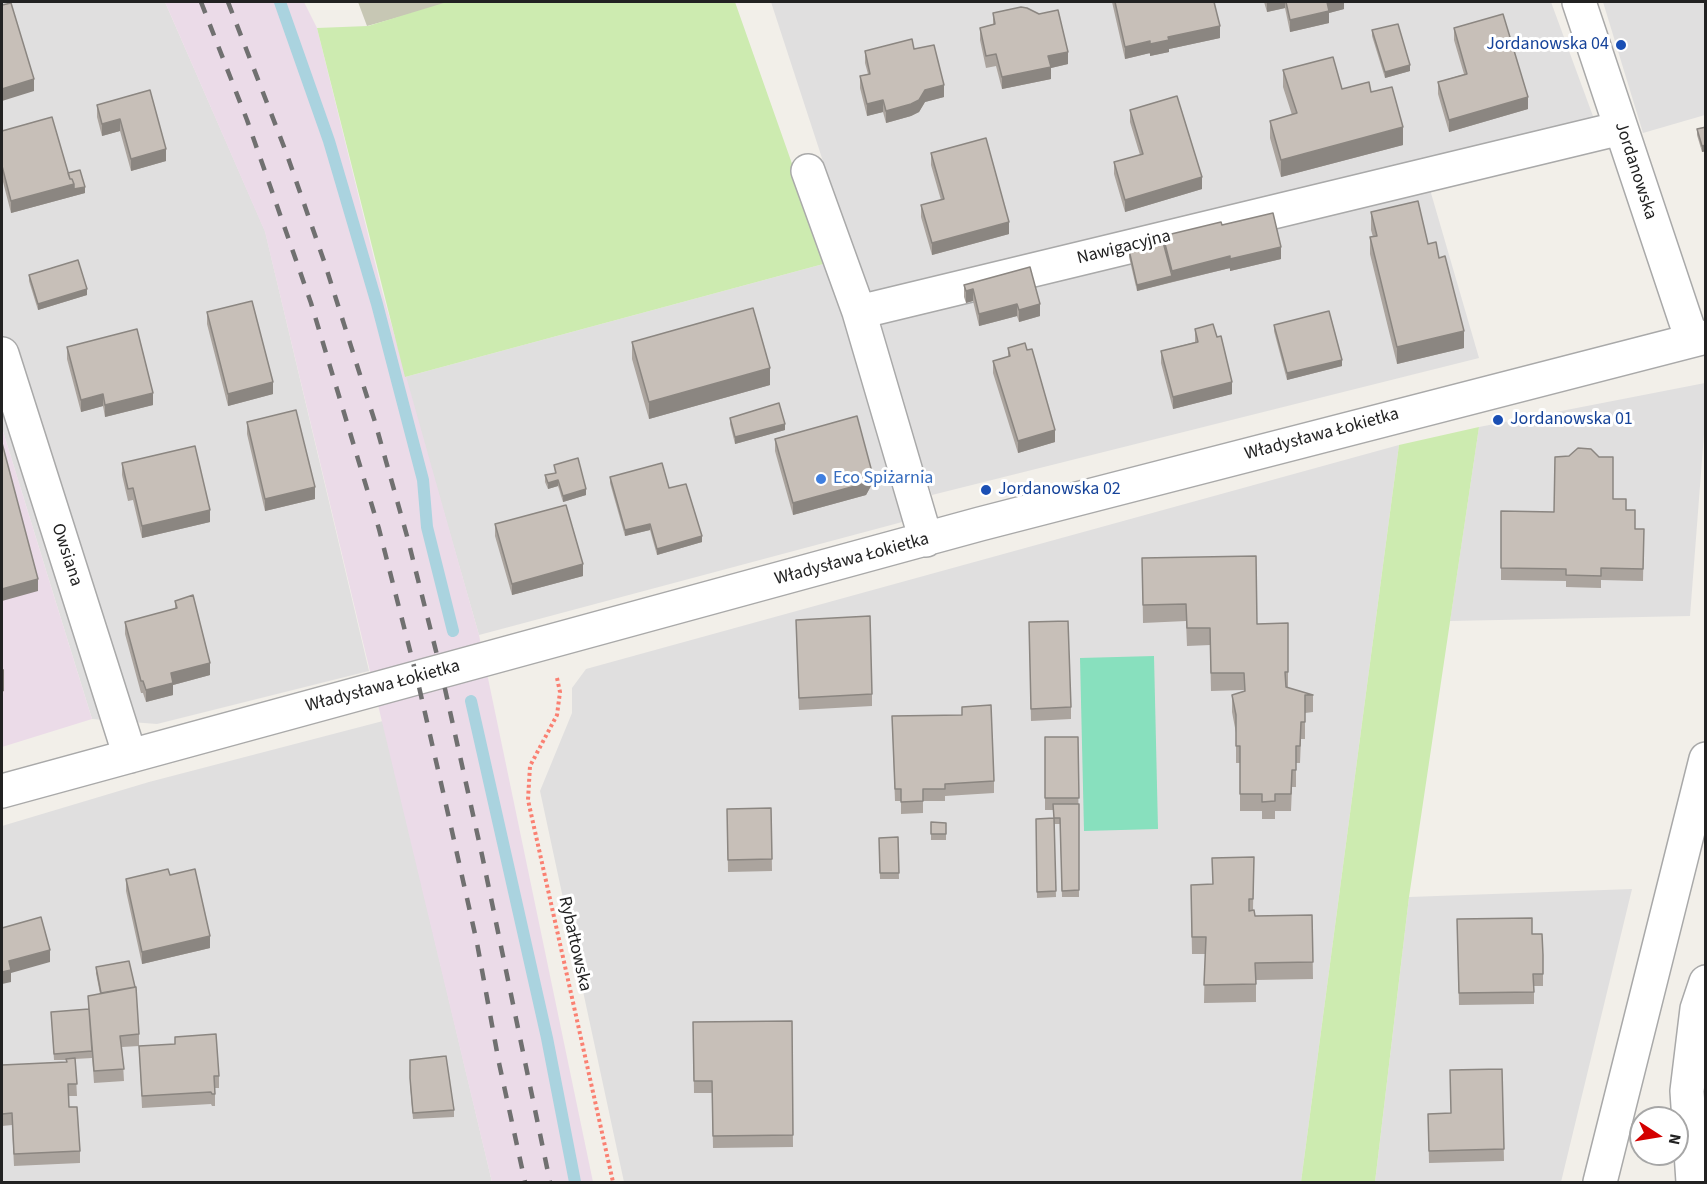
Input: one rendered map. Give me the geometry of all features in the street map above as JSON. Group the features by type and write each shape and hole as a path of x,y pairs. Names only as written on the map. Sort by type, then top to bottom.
{"street":[{"name":"Jordanowska","path":"1579,2 1621,128 1699,338"},
{"name":"Nawigacyjna","path":"859,312 1621,128"},
{"path":"808,171 859,312 926,540"},
{"name":"Władysława Łokietka","path":"2,791 989,522 1699,338"},
{"name":"Owsiana","path":"2,357 130,756"},
{"path":"1600,1182 1706,759"},
{"path":"1693,1182 1687,1091 1697,1008 1706,982"}],"path":[{"name":"Rybałtowska","path":"557,716 530,766 528,800 613,1182"}],"shaded area":[{"path":"2,2 165,2 265,231 369,671 157,724 92,719 2,428"},
{"path":"165,2 304,2 317,28 382,291 479,635 593,1182 492,1182 265,232"},
{"path":"358,2 454,2 367,26"},
{"path":"771,2 1551,2 1597,127 1424,169 1479,358 932,495"},
{"path":"1603,2 1705,2 1705,115 1643,133"},
{"path":"827,263 906,521 479,635 405,377"},
{"path":"1705,383 1705,421 1690,616 1450,621 1479,427"},
{"path":"2,428 92,719 2,747"},
{"path":"1399,445 1301,1182 624,1182 540,791 572,713 572,688 586,669"},
{"path":"383,721 492,1182 2,1182 2,826 149,782"},
{"path":"1632,889 1561,1182 1375,1182 1409,897"}],"green space":[{"path":"447,2 735,2 827,263 405,377 317,28 368,26"},
{"path":"1479,427 1409,897 1375,1182 1301,1182 1399,445"},
{"path":"1154,656 1158,829 1084,831 1080,658"}],"building":[{"path":"1115,2 1214,2 1220,26 1168,37 1169,40 1150,44 1150,41 1125,47"},
{"path":"1286,2 1327,2 1329,11 1290,20"},
{"path":"11,3 34,79 2,89 2,5"},
{"path":"1021,7 1039,14 1058,10 1068,52 1048,56 1051,67 1002,77 996,54 986,56 980,28 995,24 993,13"},
{"path":"1503,14 1528,97 1449,120 1438,82 1467,74 1454,28"},
{"path":"1398,24 1410,65 1385,72 1372,30"},
{"path":"912,39 914,49 934,45 944,85 925,90 919,100 911,104 886,111 883,100 867,104 860,76 870,74 865,51"},
{"path":"1333,57 1342,89 1369,82 1371,92 1392,87 1403,127 1281,160 1270,121 1297,113 1283,70"},
{"path":"150,90 166,149 131,159 120,119 102,124 97,105"},
{"path":"1177,96 1202,177 1125,200 1114,162 1143,154 1130,110"},
{"path":"52,117 70,179 74,184 11,201 2,166 2,131"},
{"path":"1706,127 1706,145 1702,146 1697,129"},
{"path":"986,138 1009,222 932,243 921,205 944,199 931,153"},
{"path":"80,170 85,187 74,189 68,173"},
{"path":"1418,201 1428,244 1436,242 1439,258 1445,256 1464,331 1397,347 1370,237 1377,236 1371,212"},
{"path":"1273,213 1281,247 1230,259 1230,256 1172,271 1163,236 1221,222 1222,225"},
{"path":"1163,242 1172,276 1137,285 1129,250"},
{"path":"78,260 87,289 38,304 29,275"},
{"path":"1030,267 1040,304 1019,310 1017,304 979,314 973,289 966,291 964,285"},
{"path":"252,301 273,382 228,394 207,312"},
{"path":"753,308 770,368 649,402 632,342"},
{"path":"1329,311 1342,360 1287,373 1274,325"},
{"path":"1213,324 1217,337 1221,336 1232,382 1173,397 1161,351 1198,342 1195,329"},
{"path":"137,329 153,393 105,405 103,394 81,400 67,347"},
{"path":"1025,343 1027,350 1032,349 1055,430 1018,441 993,361 1010,356 1008,348"},
{"path":"779,403 785,424 735,437 730,418"},
{"path":"296,410 315,487 265,499 247,422"},
{"path":"857,416 872,472 866,483 793,503 775,439"},
{"path":"2,443 38,579 2,589"},
{"path":"195,446 210,510 142,526 133,488 128,489 122,463"},
{"path":"1578,448 1591,449 1599,457 1613,457 1613,499 1626,499 1626,510 1635,510 1635,529 1644,529 1643,569 1601,568 1601,576 1566,575 1566,569 1501,568 1501,511 1554,512 1555,457 1569,456"},
{"path":"578,458 586,489 563,496 558,480 548,483 545,475 556,473 554,465"},
{"path":"662,463 669,488 686,484 702,536 657,549 650,524 625,530 610,477"},
{"path":"566,505 583,564 512,584 495,524"},
{"path":"1256,556 1257,624 1288,623 1286,687 1313,695 1305,695 1305,722 1301,722 1300,746 1296,746 1296,770 1292,770 1291,794 1275,794 1275,801 1262,802 1262,794 1240,794 1240,746 1236,746 1236,715 1232,695 1245,691 1244,673 1211,673 1210,628 1187,628 1186,604 1143,605 1142,558"},
{"path":"193,595 210,663 171,673 173,683 146,690 141,681 125,622 177,608 175,601"},
{"path":"870,616 872,694 799,698 796,620"},
{"path":"1068,621 1071,707 1031,709 1029,622"},
{"path":"991,705 994,781 945,784 945,789 923,789 923,801 901,802 901,789 895,789 892,716 962,715 962,707"},
{"path":"1045,737 1078,737 1079,798 1045,798"},
{"path":"1053,804 1079,804 1079,890 1062,891 1060,818 1054,818"},
{"path":"771,808 772,859 728,860 727,809"},
{"path":"1054,818 1056,891 1037,892 1036,819"},
{"path":"931,822 946,823 946,834 931,834"},
{"path":"898,837 899,873 880,873 879,838"},
{"path":"1254,857 1253,899 1249,899 1249,911 1254,910 1255,916 1312,915 1313,962 1255,963 1256,984 1204,985 1206,937 1192,937 1191,885 1213,884 1212,858"},
{"path":"168,869 170,875 195,869 210,936 142,952 126,879"},
{"path":"41,917 50,950 9,961 11,970 2,972 2,928"},
{"path":"1532,918 1532,934 1542,934 1543,955 1543,974 1533,974 1534,992 1459,993 1457,919"},
{"path":"129,961 135,987 101,993 96,967"},
{"path":"136,987 139,1034 120,1036 124,1069 94,1071 88,996"},
{"path":"89,1009 92,1051 54,1054 51,1012"},
{"path":"792,1021 793,1135 713,1136 712,1081 694,1081 693,1022"},
{"path":"216,1034 219,1076 214,1076 215,1094 211,1092 142,1096 139,1046 175,1044 175,1037"},
{"path":"446,1056 454,1110 413,1113 410,1060"},
{"path":"75,1058 77,1084 68,1084 69,1107 77,1107 80,1151 14,1154 12,1113 2,1114 2,1065 67,1062 66,1059"},
{"path":"1502,1069 1504,1149 1429,1151 1428,1114 1451,1113 1450,1070"}],"waterway":[{"path":"280,2 329,141 377,304 423,480 427,527 453,631"},
{"path":"471,701 547,1038 575,1182"}],"railway":[{"path":"201,2 247,120 311,303 379,529 417,678 477,943 499,1063 525,1182"},
{"path":"228,2 286,152 324,261 375,422 407,536 441,671 482,855 550,1182"}],"place":[{"name":"Jordanowska 04","path":"1621,45"},
{"name":"Jordanowska 01","path":"1498,420"},
{"name":"Eco Spiżarnia","path":"821,479"},
{"name":"Jordanowska 02","path":"986,490"}]}
